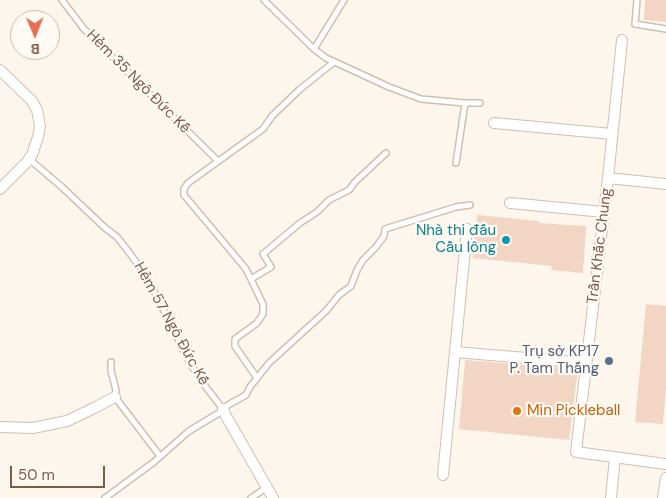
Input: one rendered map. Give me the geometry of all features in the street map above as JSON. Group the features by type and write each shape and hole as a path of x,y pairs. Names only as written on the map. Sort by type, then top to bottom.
{"street":[{"name":"Trần Khắc Chung","path":"615,457 576,452 622,40"},
{"path":"0,70 32,101 37,110 40,126 35,147 29,159 0,189"},
{"path":"494,122 612,134"},
{"path":"608,178 666,184"},
{"path":"510,203 604,212"},
{"path":"443,475 467,229"},
{"path":"454,352 586,363"},
{"path":"0,427 33,428 66,421 116,397"},
{"path":"223,409 272,498"},
{"path":"611,498 615,457 666,464"},
{"path":"663,498 666,478"}],"lane":[{"name":"Hẻm 35 Ngô Đức Kế","path":"62,0 84,29 218,161"},
{"path":"264,0 314,49 334,62 420,99 480,103"},
{"path":"314,49 344,0"},
{"path":"637,0 635,24 666,28"},
{"path":"257,378 235,346 235,339 257,323 263,314 263,304 246,269 184,195 184,189 188,183 263,129 272,116 299,90 334,62"},
{"path":"456,163 465,103"},
{"path":"251,279 271,267 263,254 300,222 318,212 329,200 349,190 386,154"},
{"name":"Hẻm 57 Ngô Đức Kế","path":"29,159 117,238 128,251 153,290 191,365 223,409"},
{"path":"105,498 189,432 246,395 269,363 326,311 339,295 351,286 357,270 363,260 384,236 385,229 456,207 470,205"},
{"path":"111,362 116,397 160,456"},
{"path":"251,498 266,488"}],"building":[{"path":"645,0 666,0 666,22 644,20"},
{"path":"477,215 539,221 539,223 586,226 583,273 551,270 552,266 473,258"},
{"path":"646,304 666,306 666,388 663,424 635,422"},
{"name":"Min Pickleball","path":"465,360 578,369 569,440 459,429"}],"place":[{"name":"Nhà thi đấu Cầu lông","path":"506,240"},
{"name":"Trụ sở KP17 P. Tam Thắng","path":"609,361"},
{"name":"Min Pickleball","path":"517,411"}]}
